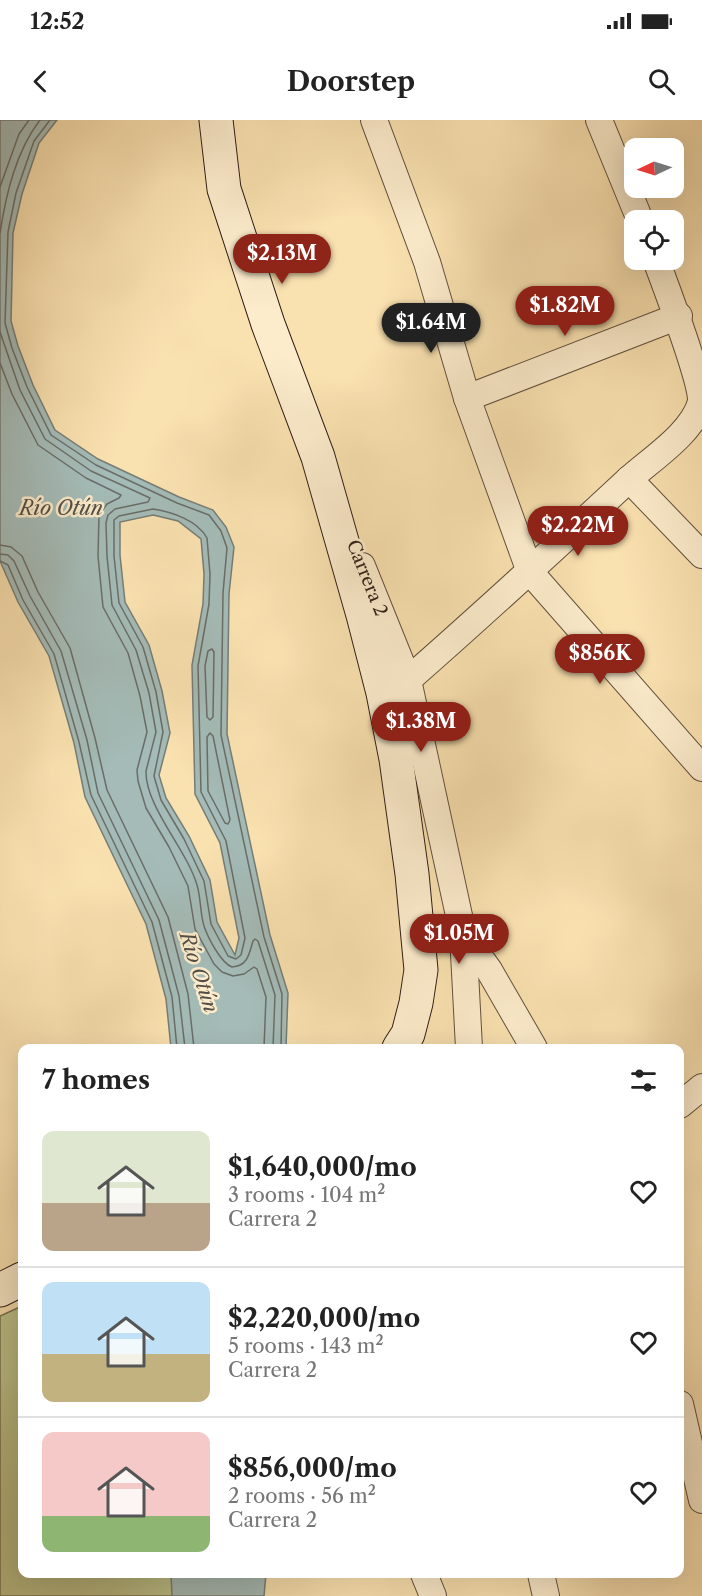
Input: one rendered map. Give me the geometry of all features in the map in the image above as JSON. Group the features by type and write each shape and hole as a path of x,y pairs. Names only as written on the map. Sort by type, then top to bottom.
{"main road":[{"name":"Carrera 2","path":"216,120 224,189 268,324 318,457"},
{"path":"318,457 383,693 408,838 421,970 417,1003 408,1034 402,1044"},
{"path":"0,1290 18,1280"}],"street":[{"path":"374,120 427,262 467,398 530,572 702,768"},
{"path":"599,120 636,210"},
{"path":"408,680 691,424 702,400 697,374 679,316 660,270"},
{"path":"467,398 679,316"},
{"name":"Carrera 2","path":"318,457 408,680 463,934 469,1044"},
{"path":"629,479 702,555"},
{"path":"463,934 489,970 532,1044"},
{"path":"684,1102 702,1088"},
{"path":"684,1421 702,1500"},
{"path":"426,1578 433,1596"}],"green space":[{"path":"18,1308 18,1578 189,1578 189,1596 0,1596 0,1316"}],"water":[{"name":"Río Otún","path":"0,120 57,120 39,143 22,194 13,233 11,321 33,385 55,430 98,459 179,497 213,510 226,527 234,547 229,594 227,734 270,935 288,993 286,1044 171,1044 166,999 146,924 85,797 74,743 49,656 18,602 0,561","holes":["153,515 178,521 201,539 204,574 203,604 192,665 195,794 220,843 239,938 235,955 217,922 210,880 189,836 166,798 159,775 170,733 162,691 149,645 125,602 120,555 120,522"]},
{"path":"171,1578 266,1578 264,1596 172,1596"}]}
